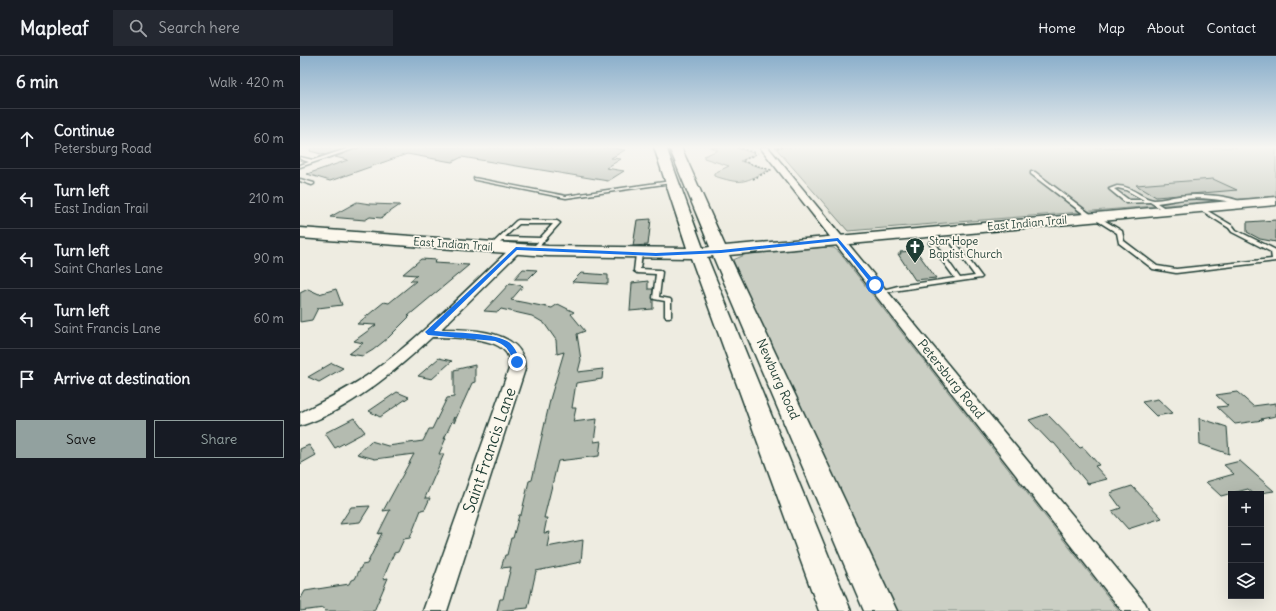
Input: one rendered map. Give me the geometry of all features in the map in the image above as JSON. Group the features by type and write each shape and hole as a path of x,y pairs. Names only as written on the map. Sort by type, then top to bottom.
{"main road":[{"name":"Newburg Road","path":"668,173 671,182 709,252 881,611"},
{"name":"Newburg Road","path":"683,173 709,252 835,611"},
{"name":"East Indian Trail","path":"300,233 496,243 516,249 538,245 639,254 709,252 838,240 929,237 1093,217 1276,201"}],"street":[{"name":"Petersburg Road","path":"789,173 838,240 1137,611"},
{"path":"300,420 362,386 388,368 516,249"},
{"name":"Saint Francis Lane","path":"428,332 496,339 507,344 513,350 517,362 514,376 435,611"}],"lane":[{"path":"1033,173 1093,217 1120,232 1121,242 1154,268 1176,271 1275,260 1275,251 1246,238 1201,208"},
{"path":"476,179 566,196 671,182"},
{"path":"300,180 312,184"},
{"path":"1166,210 1151,201 1126,188 1115,187 1111,189 1131,202 1151,201 1208,196 1218,196 1244,204"},
{"path":"518,222 557,223 538,245 496,243 518,222"},
{"path":"929,237 958,279"},
{"path":"881,292 898,288 979,277 952,240 929,237"},
{"path":"639,254 637,271 659,272 656,298 668,300 668,316"}],"path":[{"path":"753,179 765,173"}],"shaded area":[{"path":"714,173 763,173 741,181 714,176"},
{"path":"798,173 1276,173 1276,196 848,231"},
{"path":"826,247 834,248 839,252 1119,611 893,611 733,260 747,254"}],"building":[{"path":"310,173 353,173 330,181 307,174"},
{"path":"559,173 621,173 608,181"},
{"path":"1213,179 1237,190 1156,197 1136,185"},
{"path":"357,202 400,205 381,218 370,217 365,220 330,217"},
{"path":"651,219 648,245 633,246 637,220"},
{"path":"1276,220 1276,242 1260,239 1247,232 1247,222"},
{"name":"Star Hope Baptist Church","path":"900,252 917,252 936,278 915,280 898,254 901,254"},
{"path":"421,259 437,260 434,263 469,265 408,316 410,316 388,338 373,350 363,356 349,354 363,343 354,341 376,325 357,324 384,302 389,303 416,281 410,281 417,275 403,274"},
{"path":"523,269 537,270 528,279 514,279"},
{"path":"581,273 608,275 608,284 572,282"},
{"path":"648,281 648,289 653,289 653,309 630,311 632,283"},
{"path":"510,283 523,286 511,300 552,308 558,304 574,312 571,314 585,331 577,334 581,360 578,372 603,369 602,379 576,383 572,408 576,408 573,422 597,419 594,442 601,441 599,456 558,461 544,518 547,518 544,533 550,532 547,547 583,540 581,562 536,571 528,608 497,611 500,599 503,599 511,567 501,568 505,555 507,555 511,538 513,538 519,515 521,515 529,481 532,480 551,396 564,352 557,354 556,340 544,323 532,316 501,309 498,312 484,311"},
{"path":"308,289 319,294 336,289 342,305 318,308 312,320 300,322 300,293"},
{"path":"439,358 452,361 432,379 418,376"},
{"path":"332,363 343,368 319,382 308,377"},
{"path":"475,365 475,382 472,383 454,423 454,417 444,439 446,438 439,454 444,454 425,498 430,498 425,509 421,510 410,538 404,539 398,552 394,553 383,579 388,578 374,611 325,611 324,608 300,611 300,600 305,591 349,584 351,580 355,579 362,565 367,564 382,533 378,534 390,510 383,511 414,454 375,459 357,454 371,441 388,446 423,441 429,429 432,429 447,398 454,397 454,370"},
{"path":"397,392 409,397 380,417 369,411"},
{"path":"1237,392 1253,406 1276,403 1276,416 1261,419 1263,420 1235,424 1217,407 1228,406 1216,395"},
{"path":"1158,399 1173,413 1156,416 1142,402"},
{"path":"1047,414 1080,448 1083,447 1099,465 1095,466 1107,479 1088,484 1054,443 1051,443 1029,420"},
{"path":"354,418 365,432 335,448 325,433"},
{"path":"1199,418 1227,427 1229,454 1200,444"},
{"path":"309,445 316,455 300,464 300,449"},
{"path":"1240,461 1274,491 1264,492 1264,491 1250,491 1248,489 1240,491 1228,491 1228,494 1221,496 1206,482 1234,474 1224,465"},
{"path":"1132,486 1162,518 1128,529 1112,511 1121,508 1110,493"},
{"path":"370,506 360,522 340,524 351,507"}],"place":[{"name":"Star Hope Baptist Church","path":"915,264"}],"route":[{"path":"517,362 513,350 507,344 496,339 428,332 516,249 639,254 698,253 838,240 875,285"}]}
